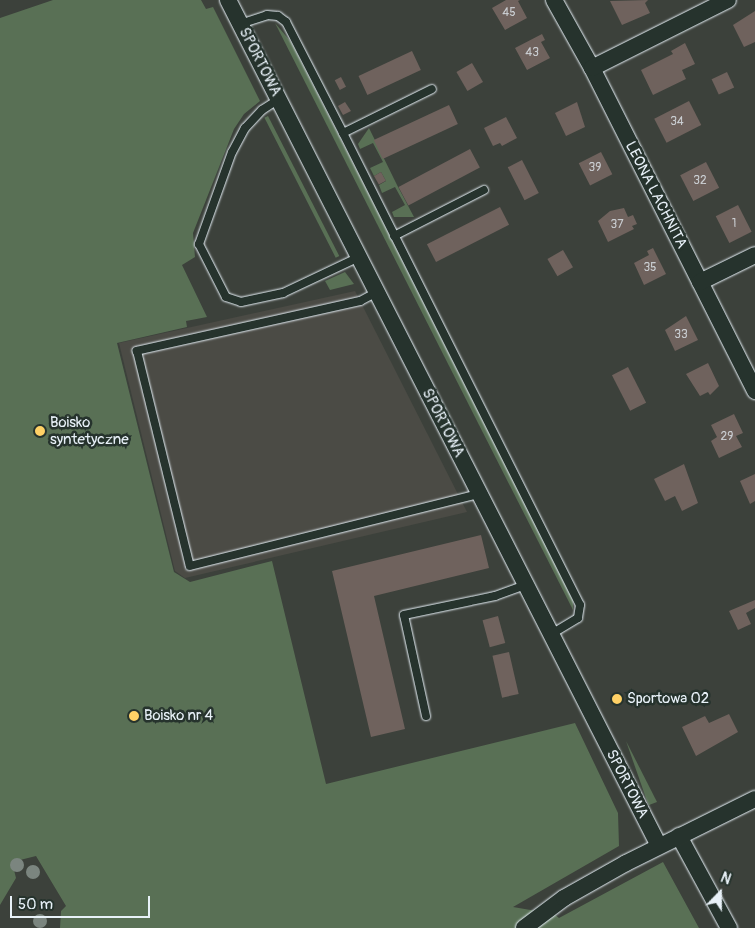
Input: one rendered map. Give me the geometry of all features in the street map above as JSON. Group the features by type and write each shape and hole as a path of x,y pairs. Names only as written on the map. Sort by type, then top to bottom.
{"street":[{"name":"SPORTOWA","path":"228,0 659,846"},
{"name":"LEONA LACHNITA","path":"554,0 592,68 755,391"},
{"path":"592,68 728,0"},
{"path":"700,282 755,255"},
{"path":"524,928 564,898 678,836 755,799"},
{"path":"678,836 730,928"}],"lane":[{"path":"240,24 268,15 278,16 286,22 343,133 580,605 578,618 551,634"},
{"path":"343,133 432,89"},
{"path":"279,100 262,110 245,128 232,152 199,244 226,298 241,302 283,293 359,257"},
{"path":"394,236 484,190"},
{"path":"377,292 360,301 137,351 190,566 479,494"},
{"path":"426,716 404,615 495,596 526,585"}],"shaded area":[{"path":"355,291 467,512 185,578 175,571 119,343"}],"green space":[{"path":"53,0 201,0 206,9 213,7 260,101 244,114 234,129 193,233 195,257 182,265 207,317 186,321 187,327 117,343 174,572 190,582 272,561 326,784 575,723 618,813 619,846 513,907 554,914 559,918 663,862 699,928 60,928 61,911 66,906 36,856 12,862 16,878 0,905 0,18"},
{"path":"275,23 291,42 357,171 573,600 573,610"},
{"path":"268,116 339,256 336,258 264,118"},
{"path":"369,128 414,217 394,217 392,212 405,205 395,187 382,193 379,185 386,181 381,172 374,176 370,168 383,162 373,143 360,149 358,144"},
{"path":"345,272 354,284 330,290 325,281"},
{"path":"626,741 657,802 649,805"}],"building":[{"path":"506,0 520,0 518,1 527,18 505,30 492,8"},
{"path":"648,0 645,3 650,13 622,25 610,1"},
{"path":"755,11 755,42 744,47 733,25"},
{"path":"542,34 545,40 541,42 550,58 527,70 515,48"},
{"path":"685,43 695,64 682,70 686,79 653,95 641,70 673,54 671,51"},
{"path":"412,51 421,70 367,95 359,76"},
{"path":"472,63 483,82 467,91 456,72"},
{"path":"727,72 734,87 719,95 712,79"},
{"path":"341,77 346,87 340,90 335,80"},
{"path":"689,101 701,125 667,143 654,119"},
{"path":"345,102 351,111 343,115 338,106"},
{"path":"577,102 585,127 566,136 555,113"},
{"path":"449,105 458,124 383,159 374,140"},
{"path":"506,117 517,138 502,146 500,143 493,146 484,128"},
{"path":"470,149 480,168 408,206 398,187"},
{"path":"601,152 612,174 590,186 579,163"},
{"path":"522,160 539,193 525,200 508,167"},
{"path":"706,162 719,188 693,201 680,175"},
{"path":"381,172 386,181 379,185 374,176"},
{"path":"738,205 752,232 729,243 716,216"},
{"path":"500,207 509,225 436,262 427,244"},
{"path":"624,208 628,217 633,215 637,224 632,226 634,229 608,242 598,221 610,211"},
{"path":"653,248 666,274 644,285 634,263 649,255 647,251"},
{"path":"563,250 573,267 557,276 547,259"},
{"path":"686,316 698,340 675,351 665,330"},
{"path":"708,363 719,386 710,395 708,392 700,396 686,374"},
{"path":"628,367 646,403 630,411 612,375"},
{"path":"734,414 743,433 736,436 742,447 719,458 711,441 717,437 711,425"},
{"path":"684,464 698,503 682,511 675,496 665,501 654,479"},
{"path":"755,474 755,501 750,504 740,481"},
{"path":"481,535 489,568 374,596 405,729 371,737 332,571"},
{"path":"755,600 755,608 746,613 751,624 738,630 729,611"},
{"path":"498,616 505,643 490,647 483,620"},
{"path":"509,652 519,694 502,698 492,656"},
{"path":"729,714 738,732 696,756 682,727 705,716 709,723"}],"place":[{"name":"Boisko syntetyczne","path":"40,431"},
{"name":"Sportowa 02","path":"617,699"},
{"name":"Boisko nr 4","path":"134,716"}]}
